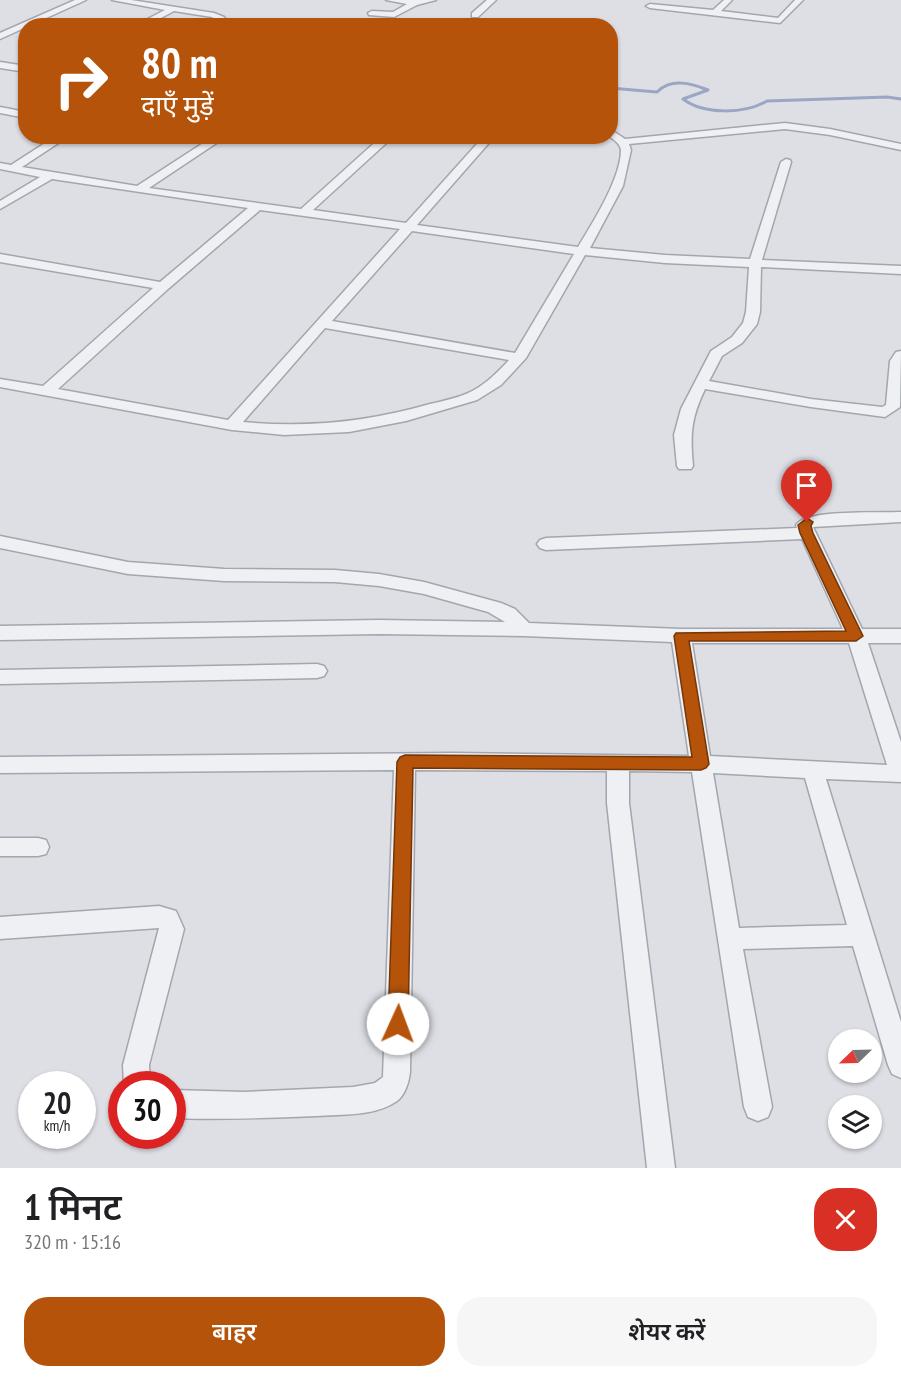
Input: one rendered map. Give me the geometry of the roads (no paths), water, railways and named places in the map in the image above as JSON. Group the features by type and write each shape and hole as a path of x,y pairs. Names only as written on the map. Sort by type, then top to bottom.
{"street":[{"path":"42,18 82,0"},
{"path":"116,0 214,15 219,18"},
{"path":"390,0 415,3 432,0"},
{"path":"475,15 491,0"},
{"path":"715,13 728,0"},
{"path":"650,6 780,21 799,0"},
{"path":"154,18 188,3"},
{"path":"372,13 395,15 415,3"},
{"path":"0,22 18,25"},
{"path":"0,36 18,28"},
{"path":"0,65 18,68"},
{"path":"0,110 18,113"},
{"path":"623,142 785,126 830,132 901,147"},
{"path":"0,383 232,425 284,430 349,427 406,416 472,398 496,382 519,358 600,220 617,186 626,150 623,142 618,138"},
{"path":"13,168 51,144"},
{"path":"141,188 210,144"},
{"path":"304,212 380,144"},
{"path":"232,425 483,144"},
{"path":"685,466 683,427 700,384 716,354 737,340 750,324 753,312 755,264 786,162"},
{"path":"0,166 49,176 580,251 665,259 901,270"},
{"path":"0,206 49,176"},
{"path":"47,392 163,286 258,206"},
{"path":"0,258 163,286"},
{"path":"323,324 519,358"},
{"path":"700,384 877,413 891,410 897,403 897,361 901,356"},
{"path":"0,765 618,763 701,764 901,774 856,636 804,525 812,521 901,517"},
{"path":"546,544 806,533"},
{"path":"0,542 128,567 224,575 335,576 401,583 494,607 507,614 524,629"},
{"path":"0,633 379,627 524,629 681,636 901,636"},
{"path":"681,636 758,1107"},
{"path":"0,677 317,671"},
{"path":"186,1104 238,1106 368,1099 385,1093 391,1088 397,1072 405,762"},
{"path":"618,763 618,803 661,1168"},
{"path":"813,770 901,1065"},
{"path":"0,847 38,847"},
{"path":"0,928 168,918 172,929 136,1071"},
{"path":"729,939 862,935"}],"waterway":[{"path":"618,89 657,92 675,83 695,85 708,90 683,99 702,108 725,111 748,108 767,101 887,97 901,99"}]}
